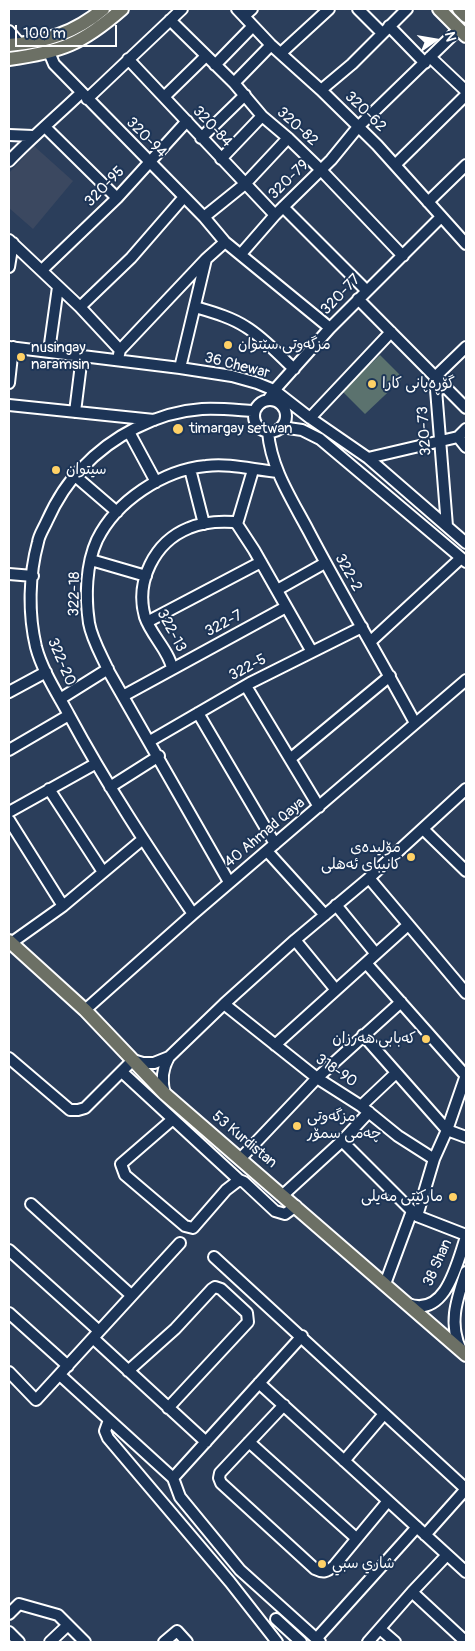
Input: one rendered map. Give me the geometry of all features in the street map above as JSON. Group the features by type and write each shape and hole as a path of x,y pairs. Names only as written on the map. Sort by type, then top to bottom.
{"main road":[{"path":"15,45 39,42 68,32 88,21 103,9"},
{"path":"9,59 49,52 76,43 122,9"},
{"path":"439,9 463,32"},
{"path":"459,9 466,16"},
{"name":"53 Kurdistan","path":"10,942 85,1010 165,1094 464,1352"}],"street":[{"path":"280,53 329,9"},
{"path":"358,9 466,91"},
{"path":"321,90 352,64 407,9"},
{"path":"9,161 33,136 128,59 179,10"},
{"name":"320-62","path":"244,11 253,26 271,45 321,90 358,127 466,244"},
{"name":"320-82","path":"170,20 234,83 262,116 321,170 403,256"},
{"path":"215,65 253,26"},
{"path":"9,31 15,45"},
{"name":"320-79","path":"241,254 275,215 321,170 358,127 427,60 463,32"},
{"path":"234,83 271,45"},
{"name":"320-94","path":"49,52 54,64 204,217 225,242 330,328"},
{"path":"164,97 206,56"},
{"name":"320-84","path":"128,59 275,215"},
{"path":"201,138 245,95"},
{"path":"395,165 466,95"},
{"path":"222,159 262,116"},
{"name":"320-95","path":"42,270 117,198 187,122"},
{"path":"45,127 117,198"},
{"path":"9,134 33,136"},
{"path":"204,217 245,184 288,138"},
{"path":"428,202 466,165"},
{"path":"80,307 131,258 184,197"},
{"path":"283,207 366,290"},
{"name":"320-77","path":"268,400 274,390 330,328 441,216"},
{"path":"11,242 80,307 119,354 206,259 225,242"},
{"path":"9,267 11,242"},
{"path":"180,368 206,259"},
{"path":"49,351 58,287"},
{"path":"358,299 466,408"},
{"path":"194,306 232,319 246,327 259,336 294,369"},
{"path":"310,418 390,332"},
{"path":"9,383 11,347"},
{"name":"36 Chewar","path":"11,347 82,356 119,354 180,368 232,376 274,390 310,418 368,458 466,544"},
{"path":"435,377 466,348"},
{"path":"75,412 82,356"},
{"name":"320-73","path":"435,377 447,526"},
{"path":"292,404 268,400 259,404 254,412 256,425 268,432 281,427 302,430 320,439 464,560 370,642"},
{"path":"278,403 282,407 285,417 281,427"},
{"path":"9,405 154,420"},
{"name":"322-20","path":"192,914 95,764 46,672 36,649 32,628 33,576 38,540 57,500 65,485 97,452 129,432 169,415 200,410 223,409 254,412"},
{"path":"368,458 458,438 466,429"},
{"path":"129,432 156,482"},
{"name":"322-2","path":"268,432 271,452 278,472 325,563 415,723"},
{"path":"458,438 466,447"},
{"name":"322-18","path":"230,882 108,669 89,624 88,589 91,560 98,540 117,512 136,495 175,473 217,465 278,472"},
{"path":"190,469 204,524"},
{"path":"253,470 237,524 312,652"},
{"path":"74,475 117,512"},
{"name":"322-13","path":"172,668 147,622 142,597 146,576 155,557 165,543 180,532 204,524 234,522 237,524"},
{"path":"91,560 146,576"},
{"path":"147,622 261,562"},
{"path":"277,590 325,563"},
{"path":"9,574 33,576"},
{"name":"322-7","path":"123,696 286,607"},
{"name":"322-5","path":"150,741 246,686 362,627"},
{"path":"60,699 108,669"},
{"path":"9,692 46,672"},
{"path":"290,760 390,676"},
{"name":"40 Ahmad Qaya","path":"85,1010 192,914 466,680"},
{"path":"246,686 319,807"},
{"path":"198,713 271,847 325,915"},
{"path":"9,750 69,716"},
{"path":"110,787 159,756"},
{"path":"9,812 95,764"},
{"path":"49,789 103,872"},
{"path":"9,1058 70,1110 85,1108 133,1060 149,1063 159,1062 168,1057 295,940 369,878 465,792"},
{"path":"9,820 63,906"},
{"path":"423,829 466,871"},
{"path":"10,942 63,906 143,839"},
{"path":"369,878 466,993"},
{"path":"336,905 376,954"},
{"path":"275,1045 408,925"},
{"path":"295,940 336,990"},
{"path":"366,963 466,1075 447,1130 385,1284"},
{"path":"240,1159 317,1078 401,1002"},
{"name":"318-90","path":"224,1004 317,1078 365,1109 398,1136 434,1159"},
{"path":"363,1035 447,1130 466,1137"},
{"path":"165,1094 162,1078 168,1057"},
{"path":"122,1072 275,1211 285,1214 296,1206"},
{"path":"283,1195 342,1141 365,1109 396,1073"},
{"path":"172,1119 121,1164 125,1175 185,1226 193,1228 226,1190 240,1180"},
{"path":"342,1141 414,1213 466,1236"},
{"path":"31,1204 131,1295"},
{"name":"38 Shan","path":"408,1304 415,1306 426,1305 439,1299 450,1280 466,1236"},
{"path":"9,1372 36,1400 180,1243"},
{"path":"9,1250 96,1335 128,1371 206,1442"},
{"path":"214,1257 466,1489 426,1535"},
{"name":"38 Shan","path":"464,1352 454,1328 453,1314 456,1298 466,1272"},
{"path":"128,1371 175,1329 215,1287 221,1289 247,1313 248,1322 168,1408"},
{"path":"9,1313 68,1366"},
{"path":"173,1478 302,1336"},
{"path":"60,1375 173,1478 180,1498 240,1570 318,1640 417,1527"},
{"path":"259,1383 466,1572"},
{"path":"284,1405 220,1473 221,1483 315,1569 322,1572 328,1571 388,1501"},
{"path":"344,1460 384,1414"},
{"path":"109,1420 105,1431 108,1438 230,1582 276,1642"},
{"path":"249,1442 356,1538"},
{"path":"368,1642 447,1555"},
{"path":"230,1582 240,1570"},
{"path":"412,1592 466,1642"},
{"path":"9,1614 19,1604 58,1615 85,1642"},
{"path":"266,1628 286,1611"},
{"path":"276,1619 301,1642"},
{"path":"50,1642 68,1625"},
{"path":"380,1629 394,1642"},
{"path":"164,1642 177,1631 187,1642"},
{"path":"9,1632 19,1642"}],"shaded area":[{"path":"34,146 73,181 33,229 9,208 9,173"}],"green space":[{"name":"گۆڕەپانی کارا","path":"380,355 403,378 365,414 342,391"}],"place":[{"name":"مزگەوتی سێتوان","path":"228,345"},
{"name":"nusingay naramsin","path":"21,357"},
{"name":"گۆڕەپانی کارا","path":"372,384"},
{"name":"timargay setwan","path":"178,429"},
{"name":"سيتوان","path":"56,470"},
{"name":"مۆلیدەی کانیبای ئەهلی","path":"411,857"},
{"name":"کەبابی هەرزان","path":"426,1039"},
{"name":"مزگەوتی چەمی سمۆر","path":"297,1126"},
{"name":"مارکێتی مەیلی","path":"453,1197"},
{"name":"شاري سبي","path":"322,1564"}]}
